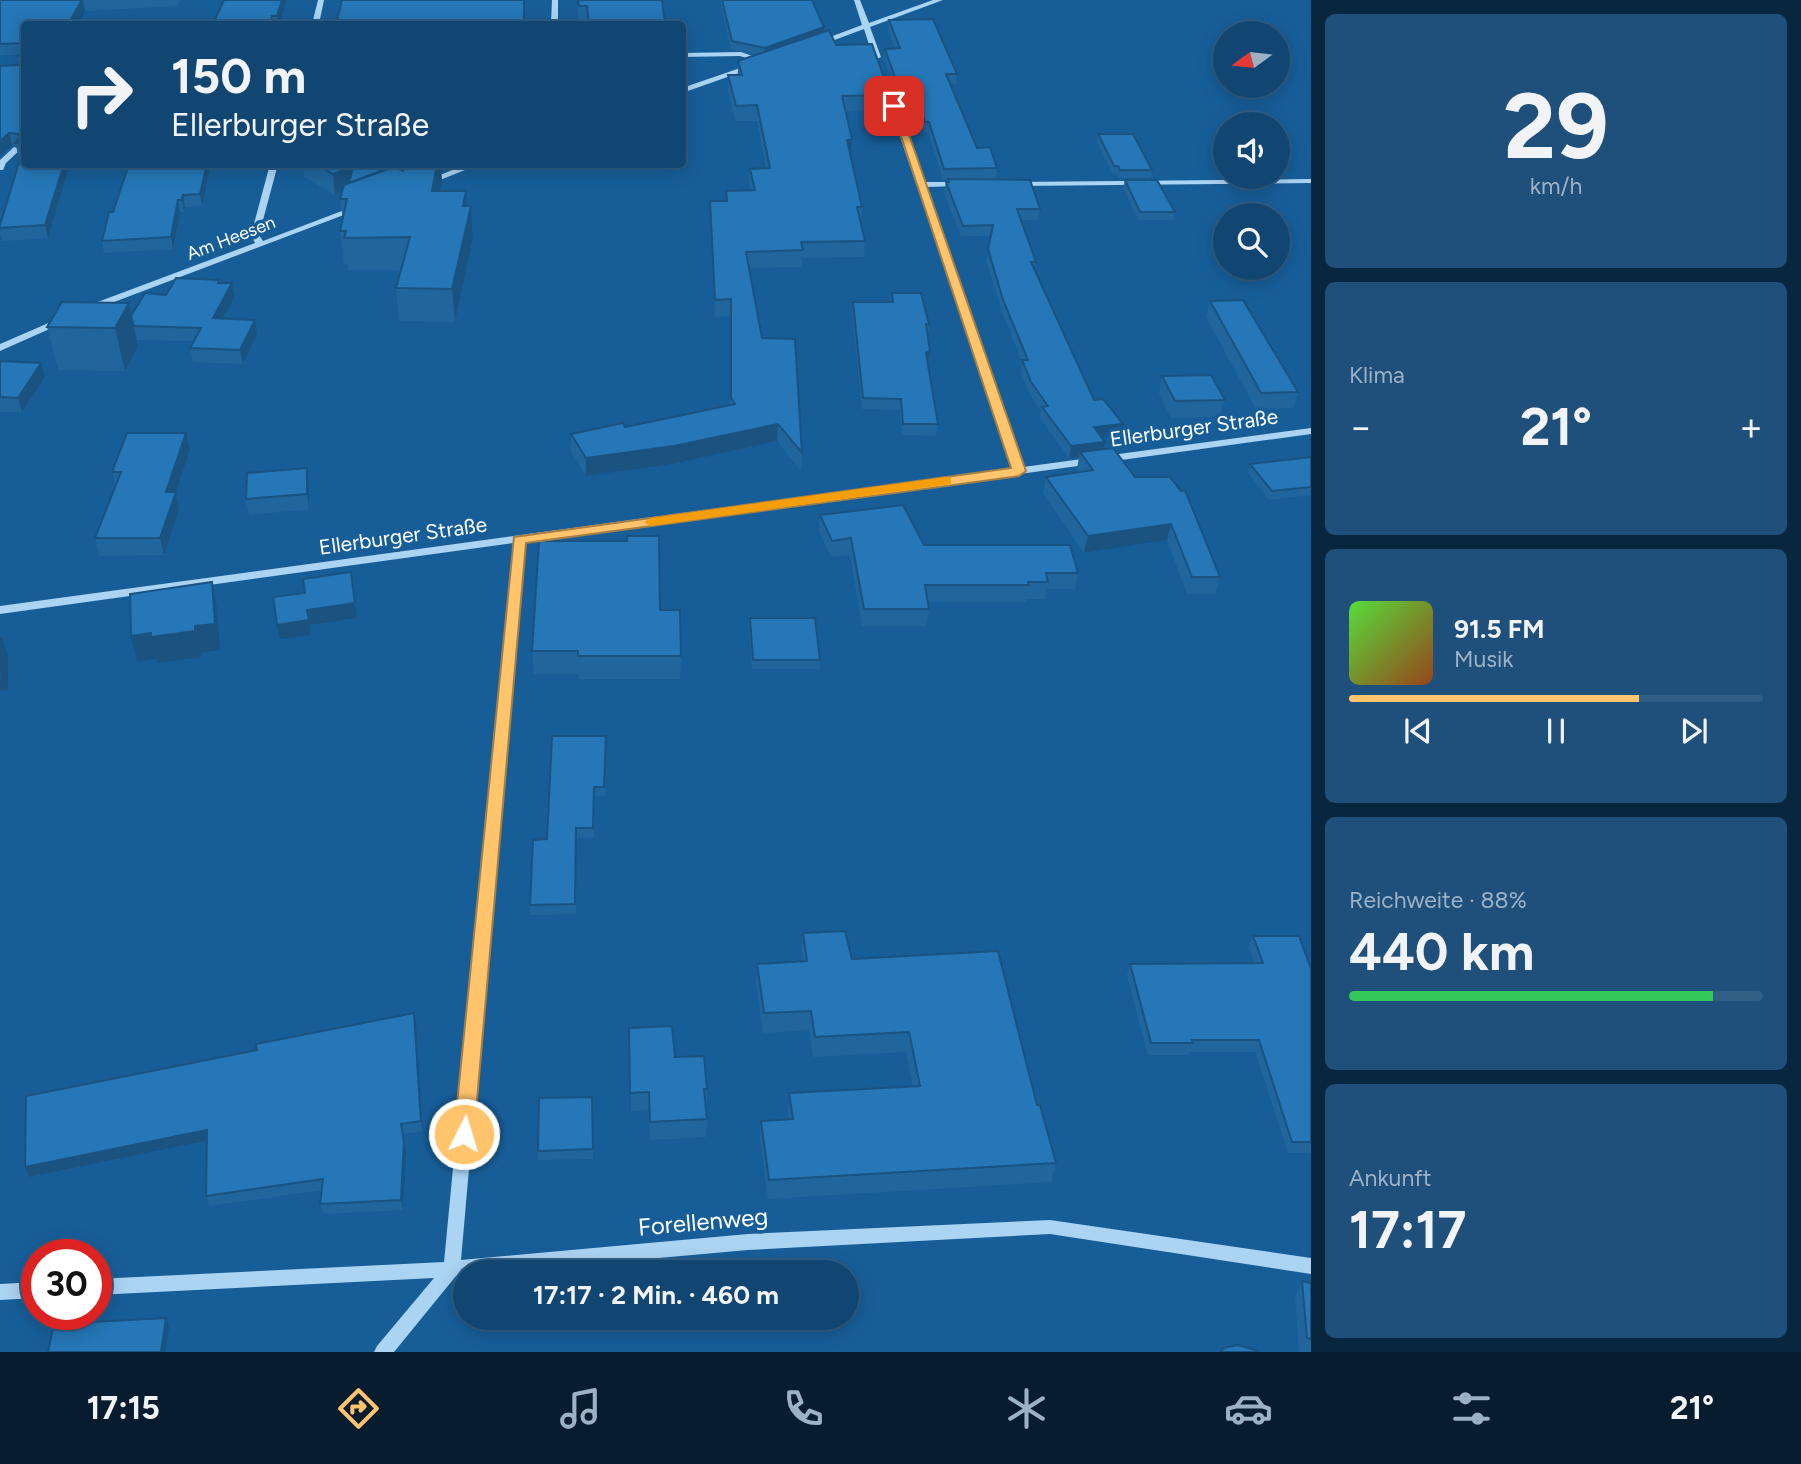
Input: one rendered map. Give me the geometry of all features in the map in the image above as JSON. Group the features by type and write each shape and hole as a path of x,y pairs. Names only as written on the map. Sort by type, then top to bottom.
{"street":[{"path":"316,21 321,0"},
{"path":"555,0 555,21"},
{"path":"857,0 1019,471"},
{"path":"804,48 940,0"},
{"path":"686,55 741,54 766,62"},
{"path":"686,90 779,57"},
{"path":"0,168 2,162 17,149"},
{"path":"260,244 255,235 273,168"},
{"path":"413,188 466,168"},
{"path":"1005,184 1311,181"},
{"path":"922,185 977,184"},
{"name":"Am Heesen","path":"83,312 374,202"},
{"path":"0,348 71,317"},
{"name":"Ellerburger Straße","path":"0,610 1311,431"},
{"path":"383,1352 452,1269 519,540"},
{"name":"Forellenweg","path":"112,1286 452,1269 748,1242 1050,1227 1311,1266"},
{"path":"0,1292 21,1291"}],"building":[{"path":"0,0 82,0 70,21 21,21 21,43 0,44"},
{"path":"224,0 282,0 277,16 272,16 271,21 214,21"},
{"path":"342,0 524,0 524,21 337,21"},
{"path":"578,0 662,0 665,21 589,21 587,6 579,6"},
{"path":"722,0 812,0 824,27 765,48 732,41"},
{"path":"933,19 957,74 946,74 977,148 990,147 997,168 944,169 929,122 925,122 917,100 903,100 885,49 900,48 889,20"},
{"path":"829,30 836,45 872,44 890,95 842,96 852,139 847,140 862,207 857,207 865,241 801,242 803,250 746,252 762,338 795,339 802,453 778,424 674,446 586,458 571,434 623,423 625,427 735,404 731,398 731,299 715,300 710,201 727,201 726,191 755,190 750,169 770,168 757,105 736,106 728,75 742,75 738,61"},
{"path":"21,65 21,137 19,134 9,133 0,141 0,66"},
{"path":"1098,134 1133,134 1152,170 1120,170 1118,166 1114,166"},
{"path":"21,156 21,168 63,168 45,225 0,228"},
{"path":"128,168 206,168 200,194 183,195 182,200 178,200 171,237 102,241 109,212 113,212"},
{"path":"323,168 350,168 333,174"},
{"path":"353,168 383,170 349,183"},
{"path":"391,168 403,171 403,168 436,168 432,191 466,191 463,206 471,206 452,289 396,288 410,237 344,238 346,231 340,231 347,199 340,199 344,185"},
{"path":"948,179 1030,180 1040,209 1017,209 1036,262 1031,262 1094,400 1103,399 1123,424 1094,427 1105,442 1071,446 1042,407 1048,406 1031,382 1022,360 1028,360 1003,300 988,249 993,225 963,226 946,182 949,182"},
{"path":"1125,180 1157,180 1175,212 1140,212"},
{"path":"176,278 232,283 213,318 255,320 240,350 190,348 201,328 134,326 131,316 145,293 166,295"},
{"path":"892,293 921,293 929,324 926,324 930,351 926,353 938,424 903,424 901,399 863,398 853,302 893,302"},
{"path":"1243,300 1298,392 1261,393 1210,301"},
{"path":"62,302 129,303 115,328 47,327"},
{"path":"0,361 41,363 18,398 0,397"},
{"path":"1211,375 1225,400 1175,401 1162,376"},
{"path":"127,433 186,433 166,492 176,492 160,538 95,538 121,472 112,472"},
{"path":"1113,448 1135,477 1170,477 1181,491 1185,490 1220,577 1192,577 1171,524 1088,536 1046,477 1093,470 1080,452"},
{"path":"1311,457 1311,487 1272,491 1250,464"},
{"path":"307,468 307,494 246,499 247,473"},
{"path":"903,505 924,545 1070,545 1078,573 1046,573 1048,582 1028,582 1029,585 925,585 929,609 864,609 851,538 832,541 820,515"},
{"path":"627,536 659,536 660,610 680,610 681,656 578,656 578,651 532,651 539,541 627,541"},
{"path":"351,572 355,603 307,610 309,620 277,625 273,597 305,593 303,579"},
{"path":"212,582 215,624 195,626 195,631 151,637 151,633 131,636 130,594"},
{"path":"750,618 815,618 820,660 753,660"},
{"path":"2,638 2,671 0,671 0,639"},
{"path":"552,736 606,736 604,787 594,787 593,828 576,828 575,904 530,905 533,840 547,839"},
{"path":"845,931 852,959 998,951 1037,1105 1040,1105 1056,1163 769,1180 761,1121 793,1119 789,1093 920,1086 909,1032 815,1037 811,1011 764,1013 757,964 807,961 803,933"},
{"path":"1253,936 1299,936 1311,969 1311,1142 1292,1142 1259,1040 1151,1043 1130,964 1263,963"},
{"path":"414,1013 421,1121 401,1124 404,1141 401,1200 320,1204 323,1179 206,1196 207,1130 25,1167 26,1096 257,1050 256,1044"},
{"path":"672,1026 675,1057 704,1056 707,1119 650,1122 649,1092 630,1093 629,1028"},
{"path":"592,1097 593,1149 538,1151 539,1098"},
{"path":"1302,1281 1311,1283 1311,1339 1307,1338"},
{"path":"166,1318 161,1352 48,1352 53,1330 112,1330 112,1321"},
{"path":"1238,1345 1259,1352 1220,1352 1224,1348"}],"slow traffic":[{"path":"651,522 946,481"}],"route":[{"path":"464,1134 519,540 1019,471 894,106"}]}
